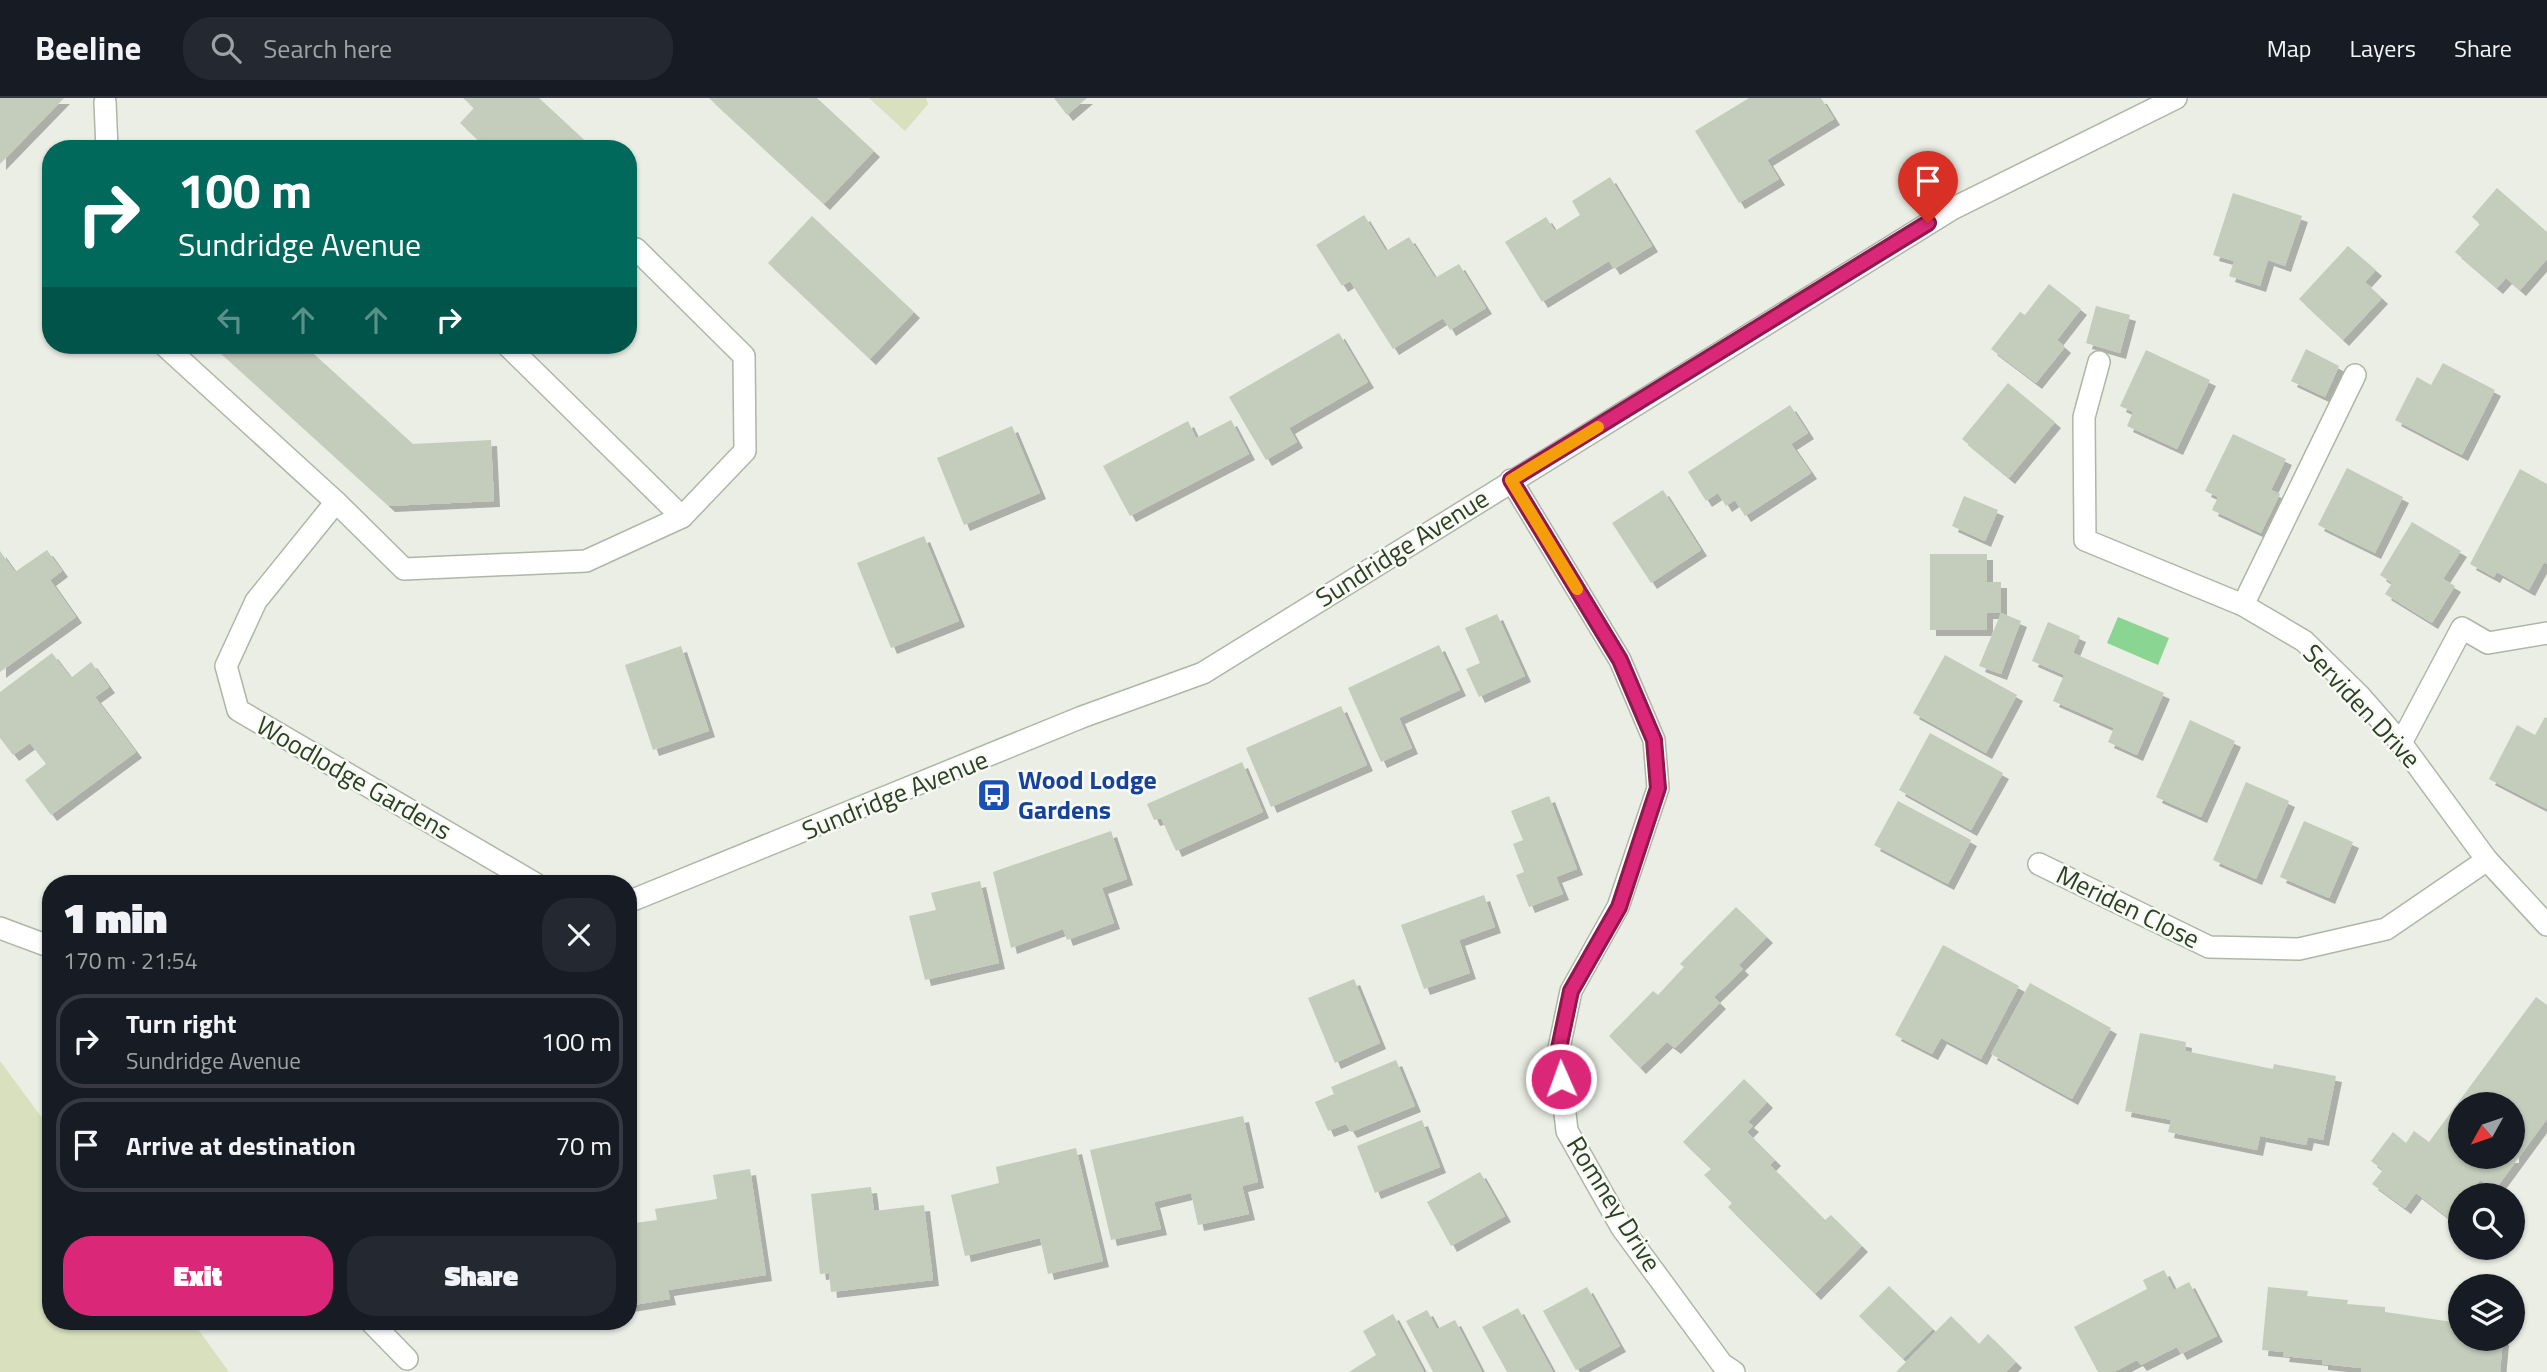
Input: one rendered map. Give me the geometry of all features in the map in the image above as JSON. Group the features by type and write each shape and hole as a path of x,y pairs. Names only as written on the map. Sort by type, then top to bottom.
{"street":[{"name":"Sundridge Avenue","path":"637,898 1082,717 1202,673 1952,209 2176,98"},
{"path":"105,102 107,140"},
{"path":"174,354 336,502 404,569 586,561 682,517 745,451 744,356 637,249"},
{"path":"516,354 682,517"},
{"name":"Serviden Drive","path":"2099,362 2084,416 2085,540 2243,605 2304,641 2359,695 2401,743 2487,860 2547,925"},
{"path":"2243,605 2356,375"},
{"name":"Romney Drive","path":"1511,480 1620,660 1654,740 1658,788 1619,907 1571,991 1558,1053 1567,1131 1622,1228 1723,1369"},
{"name":"Woodlodge Gardens","path":"336,502 256,601 226,666 238,710 521,875"},
{"path":"2401,743 2462,628 2488,643 2547,633"},
{"name":"Meriden Close","path":"2039,864 2210,947 2299,949 2386,929 2487,860"},
{"path":"0,928 42,944"},
{"path":"379,1330 407,1359"}],"shaded area":[{"path":"869,98 926,98 928,104 905,131"},
{"path":"2118,617 2169,638 2158,665 2107,643"},
{"path":"0,1061 42,1118 42,1330 199,1330 229,1372 0,1372"}],"building":[{"path":"0,98 64,98 0,164"},
{"path":"463,98 539,98 584,140 478,140 460,123 474,108"},
{"path":"709,98 817,98 874,151 824,204"},
{"path":"1054,98 1087,98 1067,115"},
{"path":"1749,98 1821,98 1834,119 1767,160 1779,179 1739,203 1695,131"},
{"path":"1610,177 1652,246 1614,269 1609,261 1542,302 1505,242 1546,217 1555,231 1580,215 1572,201"},
{"path":"2497,188 2547,232 2547,259 2520,290 2506,278 2497,288 2455,252 2480,224 2472,217"},
{"path":"2233,193 2302,216 2285,266 2268,260 2260,286 2229,276 2234,261 2213,255"},
{"path":"1364,215 1386,251 1409,237 1435,278 1459,264 1486,308 1450,330 1443,318 1393,349 1350,281 1342,286 1316,245"},
{"path":"812,216 914,312 870,359 768,263"},
{"path":"2348,246 2376,270 2365,282 2382,298 2343,340 2299,299"},
{"path":"2049,284 2081,309 2057,340 2065,347 2036,383 1991,349 2020,312 2025,315"},
{"path":"2096,306 2130,315 2120,353 2086,343"},
{"path":"1339,333 1368,382 1289,428 1297,442 1266,460 1229,397"},
{"path":"2306,349 2339,366 2325,397 2291,381"},
{"path":"2146,350 2210,380 2177,449 2127,426 2133,412 2120,406"},
{"path":"222,354 314,354 413,444 491,440 494,501 389,506"},
{"path":"2443,363 2495,390 2462,455 2395,420 2417,377 2431,385"},
{"path":"2008,383 2055,422 2009,478 1962,439"},
{"path":"1790,405 1808,433 1791,444 1811,473 1745,516 1735,500 1726,506 1718,493 1706,501 1688,472"},
{"path":"1231,420 1249,454 1130,516 1103,466 1188,421 1196,438"},
{"path":"1012,426 1040,493 964,525 937,458"},
{"path":"2233,434 2286,459 2271,490 2280,494 2261,533 2212,510 2218,497 2205,491"},
{"path":"2347,468 2403,497 2375,553 2318,525"},
{"path":"2520,469 2547,484 2547,564 2544,562 2529,590 2497,572 2494,577 2470,564"},
{"path":"1663,490 1701,550 1651,583 1612,523"},
{"path":"1964,496 1998,510 1985,541 1952,526"},
{"path":"2412,522 2461,551 2443,579 2455,586 2432,623 2385,594 2392,583 2380,575"},
{"path":"924,536 959,621 891,648 857,563"},
{"path":"47,550 62,571 50,580 76,617 0,672 0,551 15,572"},
{"path":"1930,554 1987,554 1987,582 2001,582 2001,613 1987,613 1987,630 1930,630"},
{"path":"2001,613 2021,621 2001,674 1979,666"},
{"path":"1497,614 1525,676 1479,697 1466,669 1480,663 1465,628"},
{"path":"2048,622 2080,636 2073,653 2164,693 2137,755 2108,742 2114,728 2053,701 2064,675 2032,661"},
{"path":"1439,645 1460,690 1399,718 1412,748 1381,762 1348,688"},
{"path":"681,646 709,731 653,750 625,665"},
{"path":"52,653 71,678 91,662 109,687 95,697 136,752 51,815 25,780 46,764 30,743 13,755 0,738 0,692"},
{"path":"1945,655 2017,695 1986,753 1913,713"},
{"path":"1341,706 1367,765 1271,807 1246,748"},
{"path":"2545,717 2547,809 2489,779 2517,725 2535,735"},
{"path":"2190,720 2235,741 2201,817 2156,797"},
{"path":"1930,733 2003,773 1971,830 1899,790"},
{"path":"1242,762 1263,812 1176,851 1161,818 1154,820 1147,804"},
{"path":"2246,782 2289,801 2256,879 2213,860"},
{"path":"1549,796 1577,869 1556,877 1563,894 1529,907 1516,875 1524,872 1513,844 1523,840 1511,811"},
{"path":"1898,801 1971,840 1948,884 1874,845"},
{"path":"2304,821 2353,842 2329,898 2280,877"},
{"path":"1111,831 1127,879 1102,888 1114,923 1067,940 1063,929 1011,948 993,872"},
{"path":"980,881 999,963 925,980 909,916 936,910 931,893"},
{"path":"1484,895 1495,927 1459,940 1470,973 1424,989 1401,925"},
{"path":"1736,907 1767,937 1739,965 1743,969 1714,997 1720,1003 1675,1048 1667,1042 1640,1068 1609,1036 1653,991 1658,995 1684,967 1680,964"},
{"path":"1943,945 2019,986 1981,1059 1941,1038 1932,1054 1895,1035"},
{"path":"1354,979 1380,1043 1335,1063 1308,998"},
{"path":"2030,983 2111,1028 2072,1099 1991,1054"},
{"path":"2536,997 2547,1005 2547,1119 2525,1149 2525,1092 2466,1092"},
{"path":"2140,1033 2186,1042 2185,1051 2273,1069 2274,1064 2336,1076 2323,1140 2308,1137 2306,1145 2260,1136 2257,1150 2168,1132 2171,1120 2125,1111"},
{"path":"1396,1060 1415,1106 1351,1132 1346,1124 1328,1131 1315,1102 1334,1094 1331,1087"},
{"path":"1744,1079 1767,1102 1748,1122 1753,1126 1747,1132 1775,1160 1770,1165 1825,1220 1831,1215 1862,1246 1815,1294 1728,1207 1732,1203 1704,1175 1711,1169 1683,1142"},
{"path":"1243,1116 1258,1182 1242,1186 1249,1214 1198,1225 1191,1193 1154,1202 1161,1229 1111,1240 1090,1150"},
{"path":"2448,1116 2448,1169 2510,1169 2500,1183 2484,1183 2480,1180 2478,1183 2448,1183 2448,1218 2416,1193 2405,1208 2372,1184 2383,1170 2371,1161 2393,1132 2406,1143 2414,1131 2429,1142"},
{"path":"1422,1120 1440,1167 1375,1193 1357,1146"},
{"path":"1076,1148 1103,1261 1048,1274 1040,1238 965,1256 951,1195 999,1183 996,1167"},
{"path":"750,1169 766,1275 668,1290 670,1299 637,1304 637,1223 657,1220 655,1209 717,1199 713,1175"},
{"path":"1480,1172 1505,1216 1451,1246 1427,1202"},
{"path":"871,1187 874,1211 924,1205 933,1280 831,1292 829,1273 820,1274 811,1194"},
{"path":"2164,1270 2174,1290 2189,1282 2217,1336 2181,1354 2177,1347 2141,1365 2137,1360 2114,1372 2098,1372 2074,1327 2147,1289 2143,1280"},
{"path":"1889,1286 1933,1329 1903,1359 1859,1316"},
{"path":"1587,1287 1620,1346 1576,1370 1543,1311"},
{"path":"2268,1287 2308,1291 2307,1296 2348,1300 2347,1304 2385,1307 2385,1312 2448,1321 2448,1351 2502,1351 2500,1372 2361,1372 2361,1368 2322,1364 2322,1360 2283,1356 2284,1352 2262,1350"},
{"path":"1518,1308 1553,1372 1507,1372 1482,1327"},
{"path":"1427,1310 1437,1329 1455,1320 1482,1372 1433,1372 1406,1321"},
{"path":"1393,1314 1424,1372 1349,1372 1376,1355 1363,1331"},
{"path":"1951,1316 1979,1344 1988,1334 2016,1362 2006,1372 1896,1372"}],"slow traffic":[{"path":"1577,589 1511,480 1598,427"}],"place":[{"name":"Wood Lodge Gardens","path":"994,795"}],"route":[{"path":"1561,1079 1558,1053 1571,991 1619,907 1658,788 1654,740 1620,660 1511,480 1928,223"}]}
